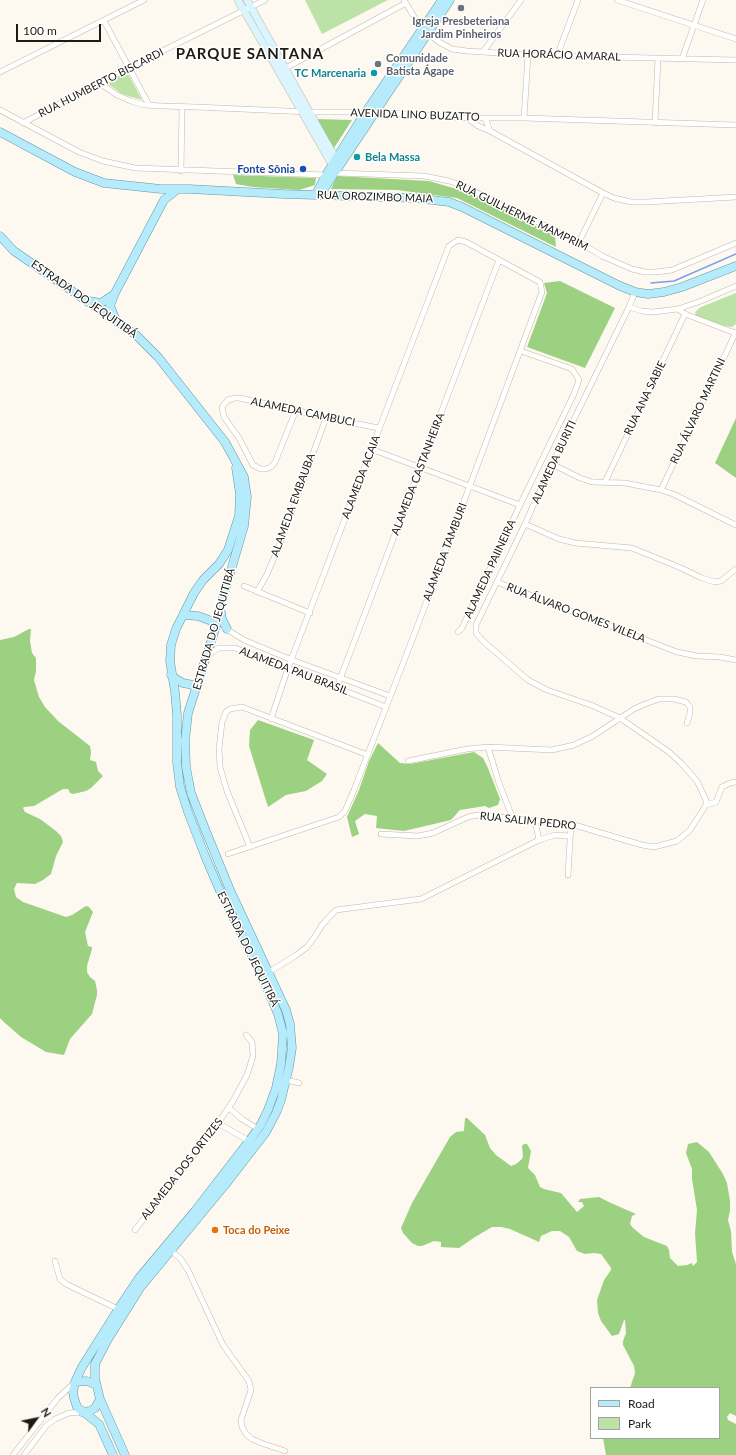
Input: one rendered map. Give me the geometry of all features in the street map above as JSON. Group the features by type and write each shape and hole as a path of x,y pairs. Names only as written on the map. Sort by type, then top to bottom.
{"main road":[{"path":"238,0 248,9 282,70 309,112 336,167"},
{"path":"247,0 248,9"},
{"path":"318,195 375,112 425,31 442,0"},
{"path":"318,195 326,175 336,167 365,112 450,0"},
{"path":"282,70 301,111 336,167"},
{"name":"RUA OROZIMBO MAIA","path":"0,132 54,162 104,183 152,188 414,198 449,202 634,292 648,294 670,291 736,266"},
{"path":"152,188 160,193 164,200"},
{"path":"116,320 110,306 114,293 164,200 178,189"},
{"name":"ESTRADA DO JEQUITIBÁ","path":"1,238 14,251 136,335 158,356 211,423 224,442 244,477 247,497 244,526 221,604 217,623 198,686 188,713 185,741 186,767 191,793 204,829 230,890 286,1010 290,1024 292,1048 281,1100 266,1132 225,1185 140,1288 108,1339 95,1364 94,1372 100,1399 125,1455"},
{"path":"85,300 101,303 114,293"},
{"name":"ESTRADA DO JEQUITIBÁ","path":"113,1455 102,1428 77,1407 73,1392 75,1382 82,1367 139,1278 195,1210 258,1129 268,1110 276,1088 281,1064 283,1034 275,1004 220,891 186,806 180,787 176,763 177,715 170,661 171,645 176,629 194,593 203,580 224,557 232,538 239,516 240,494 235,462"},
{"path":"221,604 222,619 227,629"},
{"path":"183,615 198,616 217,623"},
{"path":"172,675 183,683 198,686"},
{"path":"75,1382 86,1381 96,1385"},
{"path":"82,1412 90,1411 95,1408 100,1399"}],"street":[{"path":"0,72 144,0"},
{"name":"RUA HUMBERTO BISCARDI","path":"23,124 128,68 265,0"},
{"path":"483,52 521,0"},
{"path":"558,56 578,0"},
{"path":"617,0 736,39"},
{"path":"636,6 638,0"},
{"path":"682,59 703,0"},
{"path":"282,70 405,2"},
{"name":"RUA HORÁCIO AMARAL","path":"405,2 425,31 439,42 452,49 528,55 736,60"},
{"path":"104,20 128,68 149,105"},
{"path":"524,118 528,55"},
{"path":"655,123 658,58"},
{"name":"AVENIDA LINO BUZATTO","path":"99,83 131,101 149,105 309,112 375,112 467,118 524,118 736,125"},
{"path":"181,171 182,107"},
{"path":"0,110 23,124 79,152 103,161 135,168 181,171 326,175"},
{"path":"467,118 478,126 614,198 631,202 647,202 736,197"},
{"path":"485,118 490,132"},
{"name":"RUA GUILHERME MAMPRIM","path":"336,167 424,176 461,185 578,242 602,256 645,272 672,270 736,243"},
{"path":"578,242 603,193"},
{"name":"ALAMEDA ACAIA","path":"271,719 288,668 449,246 458,240 466,242 499,260"},
{"name":"ALAMEDA TAMBURI","path":"250,847 332,820 339,817 345,811 368,755 542,292 540,282 499,260"},
{"name":"ALAMEDA CASTANHEIRA","path":"336,688 499,260"},
{"path":"629,307 642,311 653,312 678,309 736,286"},
{"name":"ALAMEDA BURITI","path":"620,718 591,705 547,690 528,680 483,641 476,633 476,625 552,464 629,307 634,292"},
{"path":"678,309 686,314 736,332"},
{"name":"RUA ANA SABIE","path":"605,482 686,314"},
{"name":"RUA ÁLVARO MARTINI","path":"661,490 736,332"},
{"name":"ALAMEDA PAIINEIRA","path":"458,632 462,628 574,394 579,380 572,369 521,351"},
{"name":"ALAMEDA CAMBUCI","path":"296,410 275,462 266,470 253,465 239,438 224,418 222,407 228,400 239,398 296,410 326,418 379,428"},
{"name":"ALAMEDA EMBAUBA","path":"257,592 278,549 326,418"},
{"path":"371,449 520,505"},
{"path":"552,464 580,478 592,482 633,484 661,490 673,494 736,525"},
{"path":"525,524 559,539 576,544 632,548 702,578 715,582 721,581 736,569"},
{"name":"RUA ÁLVARO GOMES VILELA","path":"497,582 655,644 687,654 736,660"},
{"path":"244,586 310,613"},
{"name":"ALAMEDA PAU BRASIL","path":"217,623 240,638 292,660 390,696"},
{"path":"235,648 240,638"},
{"name":"ALAMEDA PAU BRASIL","path":"205,660 212,652 219,648 235,648 386,707"},
{"path":"408,761 467,749 488,747 552,750 574,745 593,736 645,704 659,699 674,699 686,702 690,707 687,723"},
{"path":"228,854 250,847 227,791 220,767 219,749 222,722 226,712 230,709 242,707 368,755"},
{"path":"620,718 636,728 681,763 697,781 706,800 706,805"},
{"path":"488,747 499,783 513,819"},
{"name":"RUA SALIM PEDRO","path":"381,834 418,836 433,833 468,817 478,815 571,824 642,845 654,847 677,841 690,830 706,805 716,802 722,787 736,782"},
{"path":"535,821 539,840"},
{"path":"568,876 569,836 571,824"},
{"path":"269,972 307,947 322,924 336,910 421,899 539,840 555,835 569,836"},
{"name":"ALAMEDA DOS ORTIZES","path":"135,1230 229,1108 247,1075 253,1056 252,1042 246,1035"},
{"path":"286,1080 299,1082"},
{"path":"229,1108 242,1119 258,1129"},
{"path":"218,1123 250,1141"},
{"path":"171,1250 180,1258 188,1270 223,1345 249,1382 251,1390 241,1420 242,1427 246,1434 261,1444 285,1450"},
{"path":"55,1262 60,1279 66,1284 118,1309"},
{"path":"13,1455 58,1398 75,1382"},
{"path":"24,1455 42,1431 55,1419 61,1415 82,1412"},
{"path":"35,1426 42,1431"}],"green space":[{"path":"305,0 388,0 322,34"},
{"path":"126,70 142,100 122,94 104,81"},
{"path":"315,119 352,120 334,148"},
{"path":"233,175 316,178 315,185 299,190 253,187 236,184"},
{"path":"337,176 429,181 460,190 493,203 555,236 556,247 457,198 397,190 331,189"},
{"path":"560,281 615,308 585,368 527,347 547,293 544,283"},
{"path":"736,293 736,324 732,327 723,326 696,316 695,312 701,307"},
{"path":"736,418 736,478 715,463"},
{"path":"31,629 30,641 32,653 36,658 34,680 39,697 45,707 58,721 90,746 90,760 96,762 98,771 103,776 86,791 73,794 70,793 68,789 63,789 34,806 23,808 25,812 40,819 56,831 61,836 63,842 56,856 51,874 35,884 17,883 14,889 16,897 23,902 66,917 86,906 93,912 85,932 88,946 92,947 87,972 95,981 97,995 92,1014 70,1039 64,1055 46,1052 21,1037 0,1018 0,640 14,637"},
{"path":"258,720 314,740 307,760 327,774 322,781 306,791 286,795 268,807 249,746 250,730"},
{"path":"378,743 400,763 410,764 474,752 483,758 488,768 500,799 498,805 489,808 485,806 460,810 451,820 404,831 376,828 377,816 365,814 355,821 359,834 352,837 347,817 359,790 369,761"},
{"path":"465,1118 467,1118 485,1135 490,1148 496,1155 511,1166 522,1159 522,1146 527,1144 531,1151 528,1168 535,1175 540,1187 561,1193 577,1212 584,1206 582,1202 578,1202 580,1199 599,1197 636,1214 632,1216 630,1224 633,1228 644,1237 667,1246 670,1258 678,1266 692,1263 693,1266 697,1262 695,1233 697,1210 692,1179 692,1169 686,1153 688,1144 697,1142 709,1152 727,1183 730,1201 728,1220 731,1231 732,1252 736,1264 736,1416 730,1413 727,1417 728,1420 736,1424 736,1455 606,1455 603,1439 720,1439 720,1387 630,1387 635,1373 634,1366 623,1345 626,1333 625,1320 619,1334 612,1336 601,1321 598,1313 597,1300 604,1280 611,1270 601,1254 585,1254 577,1251 569,1237 560,1231 552,1231 541,1236 539,1242 510,1229 492,1227 459,1248 441,1247 441,1242 434,1241 418,1246 412,1243 403,1233 401,1228 412,1203 450,1137 456,1132 464,1131"}],"waterway":[{"path":"651,283 674,281 736,254"}],"place":[{"name":"Igreja Presbeteriana Jardim Pinheiros","path":"461,8"},
{"name":"Comunidade Batista Ágape","path":"378,64"},
{"name":"TC Marcenaria","path":"374,73"},
{"name":"Bela Massa","path":"357,157"},
{"name":"Fonte Sônia","path":"303,169"},
{"name":"Toca do Peixe","path":"215,1230"}],"district":[{"name":"PARQUE SANTANA","path":"250,54"}]}
